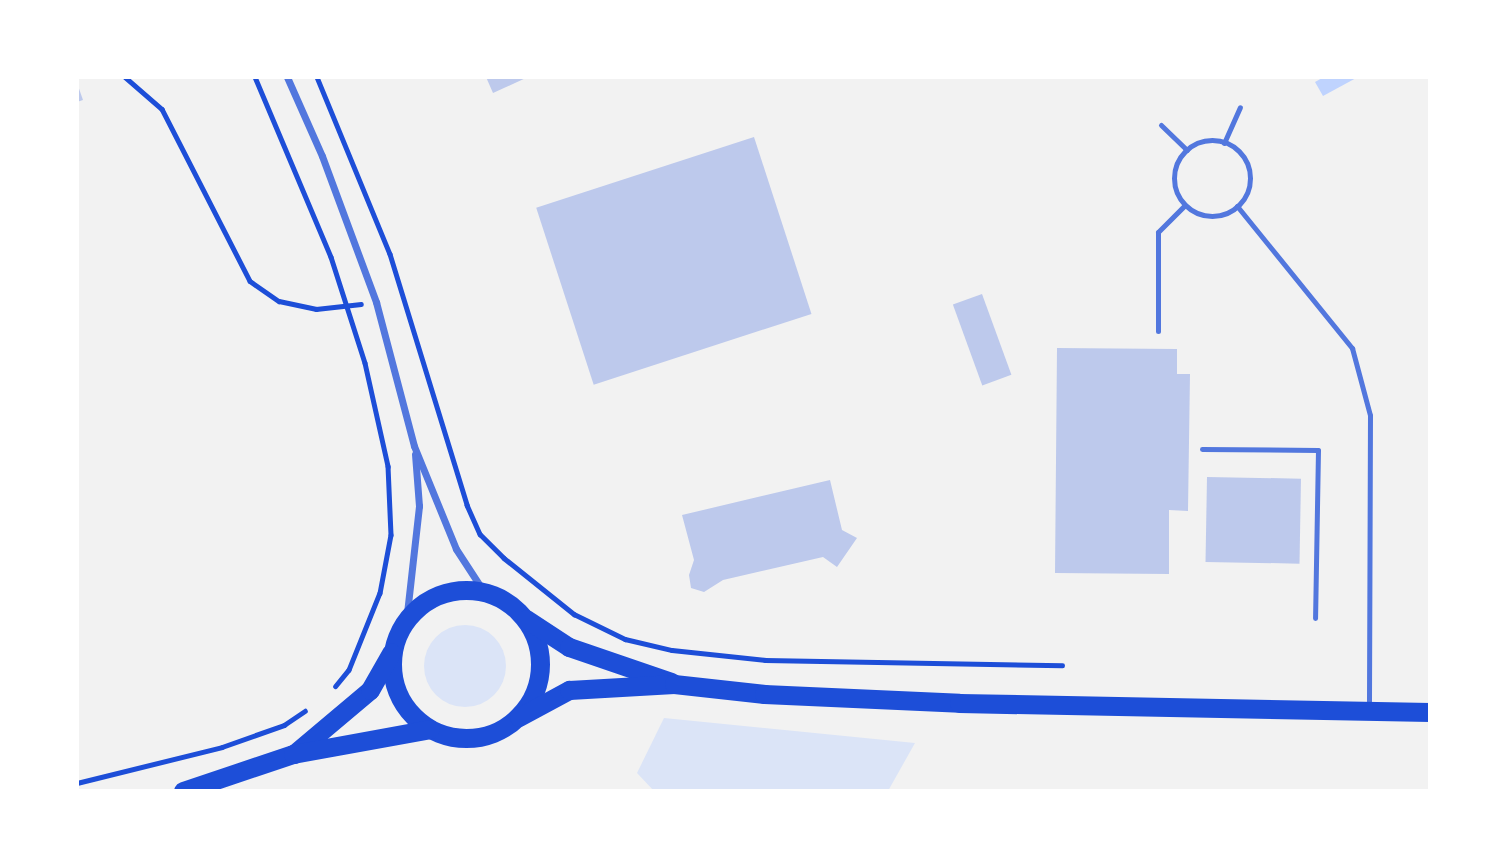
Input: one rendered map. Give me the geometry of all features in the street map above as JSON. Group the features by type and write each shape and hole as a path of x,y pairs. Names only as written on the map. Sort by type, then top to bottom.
{"highway":[{"path":"293,754 370,690 406,622 440,595 462,590 484,592 507,602 525,619 569,647 624,662 674,684"},
{"path":"519,717 531,699 540,669 536,637 525,619"},
{"path":"394,649 393,672 399,695 412,714 430,729 453,737 476,738 499,731 569,690 674,684 764,694 958,704 1430,712"},
{"path":"183,791 293,754 430,729"}],"street":[{"path":"287,77 322,156 376,302 414,446 456,549 484,592"},
{"path":"406,622 419,506 414,446"}],"lane":[{"path":"1224,143 1240,107"},
{"path":"1161,125 1187,150"},
{"path":"1205,141 1224,143 1236,149 1249,171 1245,196 1228,213 1205,215 1185,205 1174,183 1179,159 1187,150 1205,141"},
{"path":"1158,331 1158,232 1185,205"},
{"path":"1237,206 1352,348 1370,415 1369,709"},
{"path":"1202,449 1318,450 1315,618"}],"path":[{"path":"125,77 162,109 250,281 279,301 316,309 376,302"},
{"path":"254,77 286,143 346,306 388,466 391,535 380,593 349,670 332,690"},
{"path":"317,77 390,254 467,505 480,534 574,614 625,639 672,650 765,660 1062,665"},
{"path":"77,783 222,747 284,725 313,706"}],"shaded area":[{"path":"457,625 473,625 488,632 499,643 506,658 503,682 494,695 473,707 457,707 442,700 431,689 424,674 424,658 431,643 442,632"},
{"path":"664,718 915,743 888,791 654,791 637,773"}],"water":[{"path":"1324,77 1358,77 1323,96 1315,82"}],"building":[{"path":"486,77 528,77 493,93"},
{"path":"77,83 83,100 77,102"},
{"path":"754,137 811,314 594,385 536,208"},
{"path":"982,294 1011,375 982,385 953,305"},
{"path":"1057,348 1177,349 1177,374 1190,374 1188,511 1169,510 1169,574 1055,573"},
{"path":"1207,477 1301,479 1300,564 1206,562"},
{"path":"830,480 842,530 857,538 837,567 823,557 723,580 704,592 691,588 689,575 694,560 682,515"}]}
